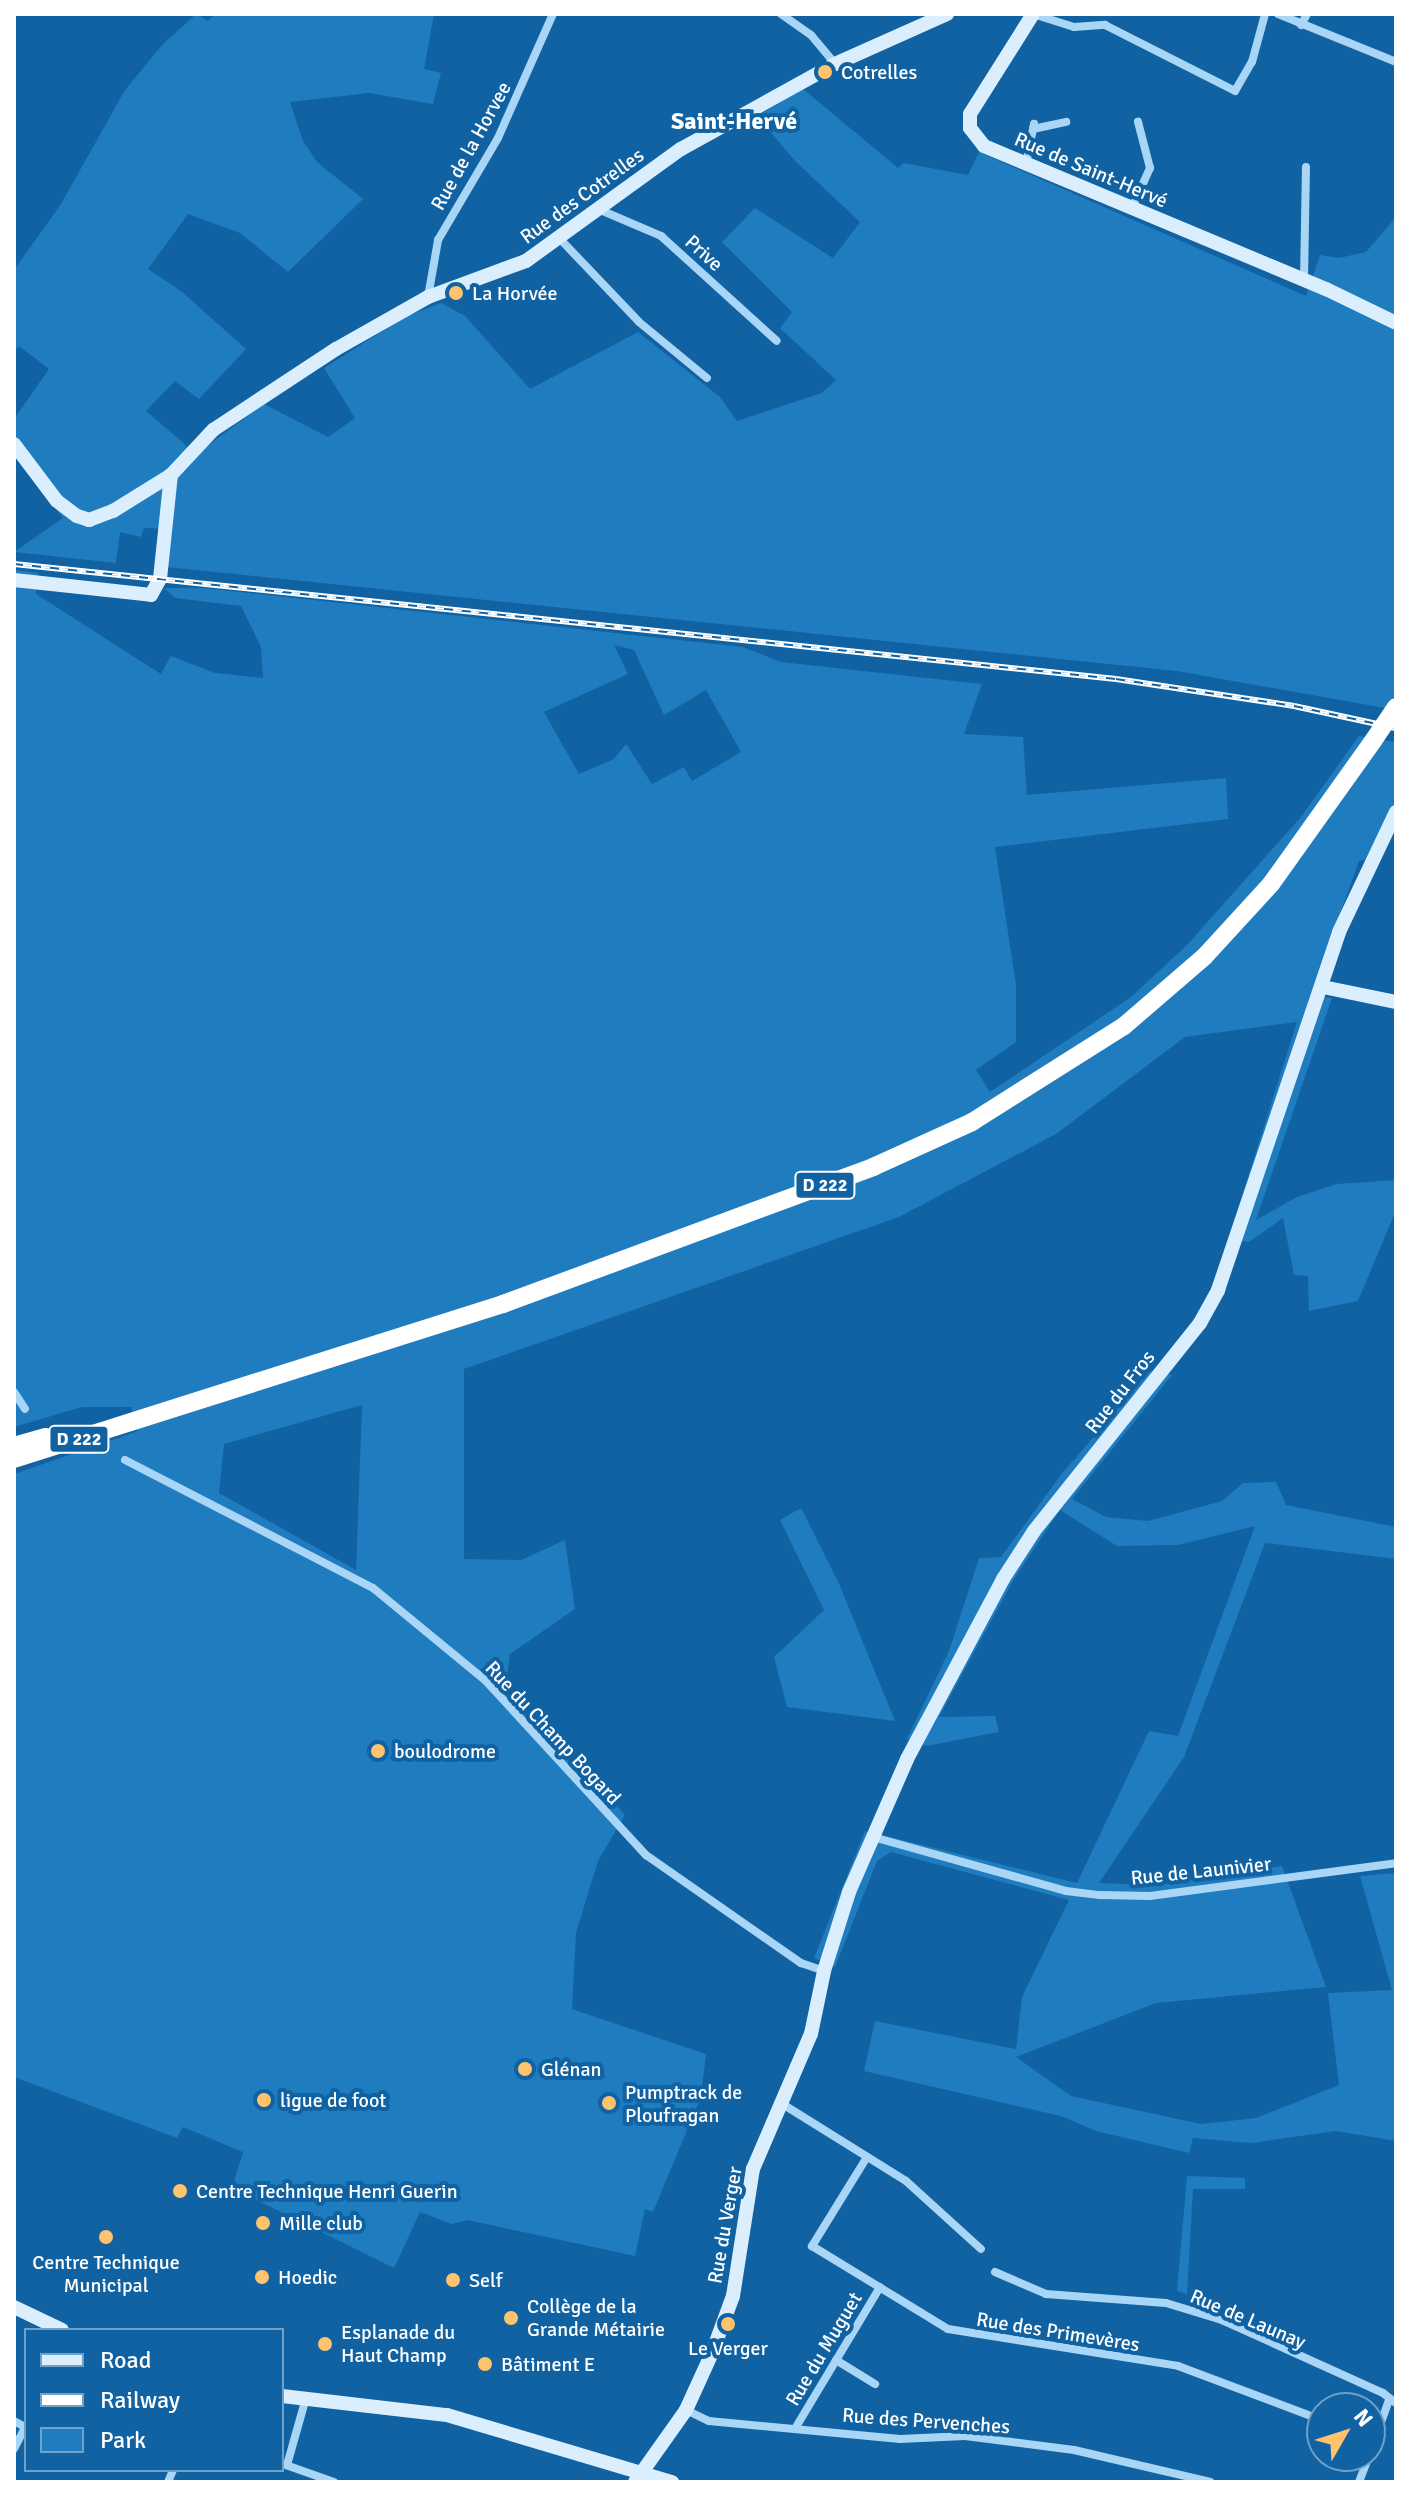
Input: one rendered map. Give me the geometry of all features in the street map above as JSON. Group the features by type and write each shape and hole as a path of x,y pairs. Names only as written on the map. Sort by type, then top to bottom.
{"highway":[{"name":"D 222","path":"14,1459 503,1304 873,1167 972,1122 1124,1026 1205,956 1271,884 1396,707"},
{"name":"D 222","path":"14,1446 142,1416"}],"street":[{"name":"Rue de la Horvee","path":"428,297 438,240 498,138 553,14"},
{"path":"781,14 811,35 835,64"},
{"name":"Rue des Cotrelles","path":"14,444 57,501 89,520 171,475 213,430 336,349 428,297 513,267 561,240 681,149 835,64 947,14"},
{"path":"1033,14 1074,27 1105,25 1235,91 1252,62 1265,14"},
{"name":"Rue de Saint-Hervé","path":"1033,14 970,114 970,128 984,146 1326,289 1396,323"},
{"path":"1278,14 1396,62"},
{"path":"1301,25 1307,14"},
{"path":"1026,164 1034,127 1066,122"},
{"path":"1131,209 1150,168 1138,122"},
{"path":"1304,280 1306,167"},
{"name":"Prive","path":"598,209 661,236 777,341"},
{"path":"561,240 639,322 707,378"},
{"path":"14,580 129,596 154,592 171,475"},
{"name":"Rue du Fros","path":"824,1971 873,1837 907,1759 1003,1579 1034,1531 1200,1323 1218,1290 1351,904 1396,812"},
{"path":"1323,987 1396,1002"},
{"path":"14,1392 25,1409"},
{"name":"Rue du Champ Bogard","path":"125,1460 373,1588 485,1680 646,1855 801,1963 824,1971"},
{"name":"Rue de Launivier","path":"873,1837 1066,1891 1100,1895 1150,1896 1396,1863"},
{"name":"Rue du Verger","path":"637,2478 686,2410 733,2296 753,2169 784,2105 811,2034 824,1971"},
{"path":"784,2105 906,2181 981,2249"},
{"name":"Rue des Primevères","path":"867,2157 812,2246 880,2287 964,2334 1178,2366 1306,2414"},
{"name":"Rue de Launay","path":"995,2272 1046,2294 1166,2303 1222,2320 1392,2402"},
{"name":"Rue du Muguet","path":"796,2427 880,2287"},
{"path":"14,2307 58,2328"},
{"path":"836,2360 875,2384"},
{"path":"284,2396 447,2415 637,2478 672,2482"},
{"path":"306,2398 284,2464 334,2482"},
{"name":"Rue des Pervenches","path":"686,2410 709,2421 900,2439 980,2438 1149,2465 1210,2482"},
{"path":"14,2449 24,2430"}],"green space":[{"path":"196,14 208,21 215,14 434,14 424,69 441,73 433,104 369,93 290,102 303,141 317,162 363,199 288,272 240,233 188,214 148,269 181,291 246,349 199,399 175,381 146,411 196,454 264,404 328,437 355,418 324,368 407,316 441,303 465,316 530,389 638,332 720,397 737,421 822,393 836,380 780,328 792,312 722,242 755,208 833,258 860,222 796,162 757,116 803,89 898,168 904,163 968,175 979,152 1306,296 1320,255 1339,258 1366,252 1396,217 1396,710 1177,671 166,567 171,529 144,528 141,537 120,532 116,563 14,552 63,518 14,454 14,419 49,369 19,346 14,351 14,270 61,204 125,90 163,44"},
{"path":"14,570 38,573 36,594 161,674 171,656 215,673 263,678 261,647 241,606 175,598 164,588 204,588 743,647 781,662 982,684 964,734 1023,737 1027,795 1226,778 1228,819 995,847 1016,985 1016,1042 976,1070 990,1092 1131,997 1187,945 1301,817 1359,736 1396,742 1396,828 1379,857 1359,861 1311,995 1332,998 1256,1220 1297,1197 1337,1184 1396,1180 1396,1210 1358,1301 1309,1311 1308,1276 1294,1275 1283,1218 1249,1242 1228,1240 1297,1022 1185,1037 1056,1134 899,1217 464,1369 464,1559 521,1560 565,1540 575,1609 510,1654 506,1686 625,1815 598,1861 576,1933 572,2009 706,2054 701,2097 653,2212 645,2209 635,2256 467,2220 452,2224 420,2212 394,2268 232,2188 243,2152 183,2127 177,2138 14,2077 14,1474 138,1431 131,1407 82,1407 14,1427","holes":["614,645 634,650 664,715 706,690 741,752 692,781 684,767 652,784 626,744 614,759 579,774 544,712 628,674","362,1405 356,1570 219,1493 224,1444"]},
{"path":"1150,1371 1172,1375 1072,1499 1106,1517 1148,1521 1222,1501 1243,1483 1276,1482 1286,1505 1396,1527 1396,1559 1265,1543 1184,1757 1099,1883 1157,1885 1282,1866 1326,1987 1156,2003 1016,2057 1071,2096 1201,2124 1256,2118 1339,2085 1328,1993 1392,1990 1360,1876 1396,1873 1396,2141 1336,2131 1251,2143 1193,2138 1189,2153 1096,2131 1061,2116 864,2071 875,2021 1016,2049 1022,1997 1069,1900 891,1852 877,1861 835,1967 814,1958 865,1831 1077,1883 1149,1731 1178,1736 1255,1526 1178,1545 1117,1546 1060,1510 1014,1579 939,1717 995,1716 999,1732 926,1746 907,1739 949,1651 979,1558 1001,1557 1060,1476"},
{"path":"801,1508 840,1586 895,1721 787,1707 774,1657 824,1610 780,1520"},
{"path":"1187,2176 1245,2178 1245,2189 1193,2189 1187,2294 1177,2291"}],"railway":[{"path":"14,564 1116,679 1294,706 1396,728"}],"place":[{"name":"Cotrelles","path":"825,72"},
{"name":"La Horvée","path":"456,293"},
{"name":"boulodrome","path":"378,1751"},
{"name":"Glénan","path":"525,2069"},
{"name":"ligue de foot","path":"264,2100"},
{"name":"Pumptrack de Ploufragan","path":"609,2103"},
{"name":"Centre Technique Henri Guerin","path":"180,2191"},
{"name":"Mille club","path":"263,2223"},
{"name":"Centre Technique Municipal","path":"106,2237"},
{"name":"Hoedic","path":"262,2277"},
{"name":"Self","path":"453,2280"},
{"name":"Collège de la Grande Métairie","path":"511,2318"},
{"name":"Le Verger","path":"728,2324"},
{"name":"Esplanade du Haut Champ","path":"325,2344"},
{"name":"Bâtiment E","path":"485,2364"}],"district":[{"name":"Saint-Hervé","path":"734,122"}]}
